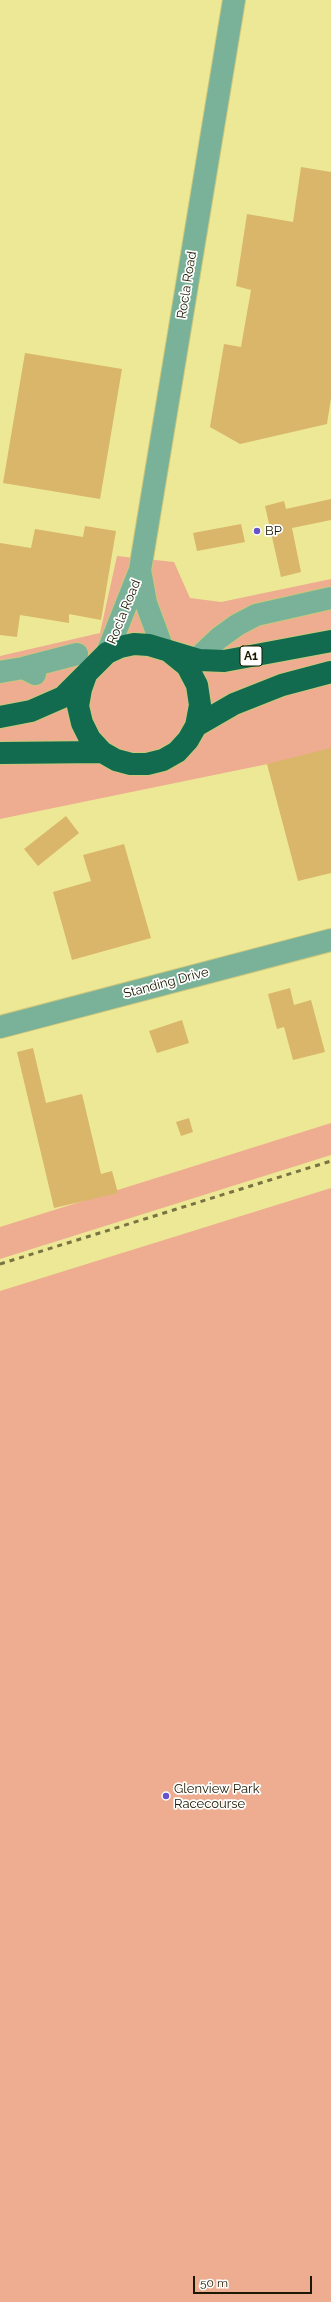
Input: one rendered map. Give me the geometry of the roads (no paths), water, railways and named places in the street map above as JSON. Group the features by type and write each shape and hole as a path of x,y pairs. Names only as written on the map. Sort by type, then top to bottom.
{"highway":[{"name":"A1","path":"0,717 31,711 63,697 107,653 120,647 134,644 149,645 199,660 224,661 331,641"},
{"name":"A1","path":"88,672 81,688 80,712 82,723 90,739 102,752 116,760 131,764 147,764 163,760 177,752 188,740 196,726 200,705 197,685 187,666 167,651"},
{"name":"A1","path":"196,726 234,704 282,685 331,672"},
{"name":"A1","path":"0,753 102,752"}],"street":[{"name":"Rocla Road","path":"107,653 140,570 234,0"},
{"name":"Rocla Road","path":"140,570 146,603 167,651"},
{"path":"199,660 202,654 219,638 237,624 256,614 331,598"},
{"path":"0,672 29,671 77,654"},
{"name":"Standing Drive","path":"0,1027 331,940"}],"railway":[{"path":"0,1264 331,1161"}],"place":[{"name":"BP","path":"257,531"},
{"name":"Glenview Park Racecourse","path":"166,1796"}]}
